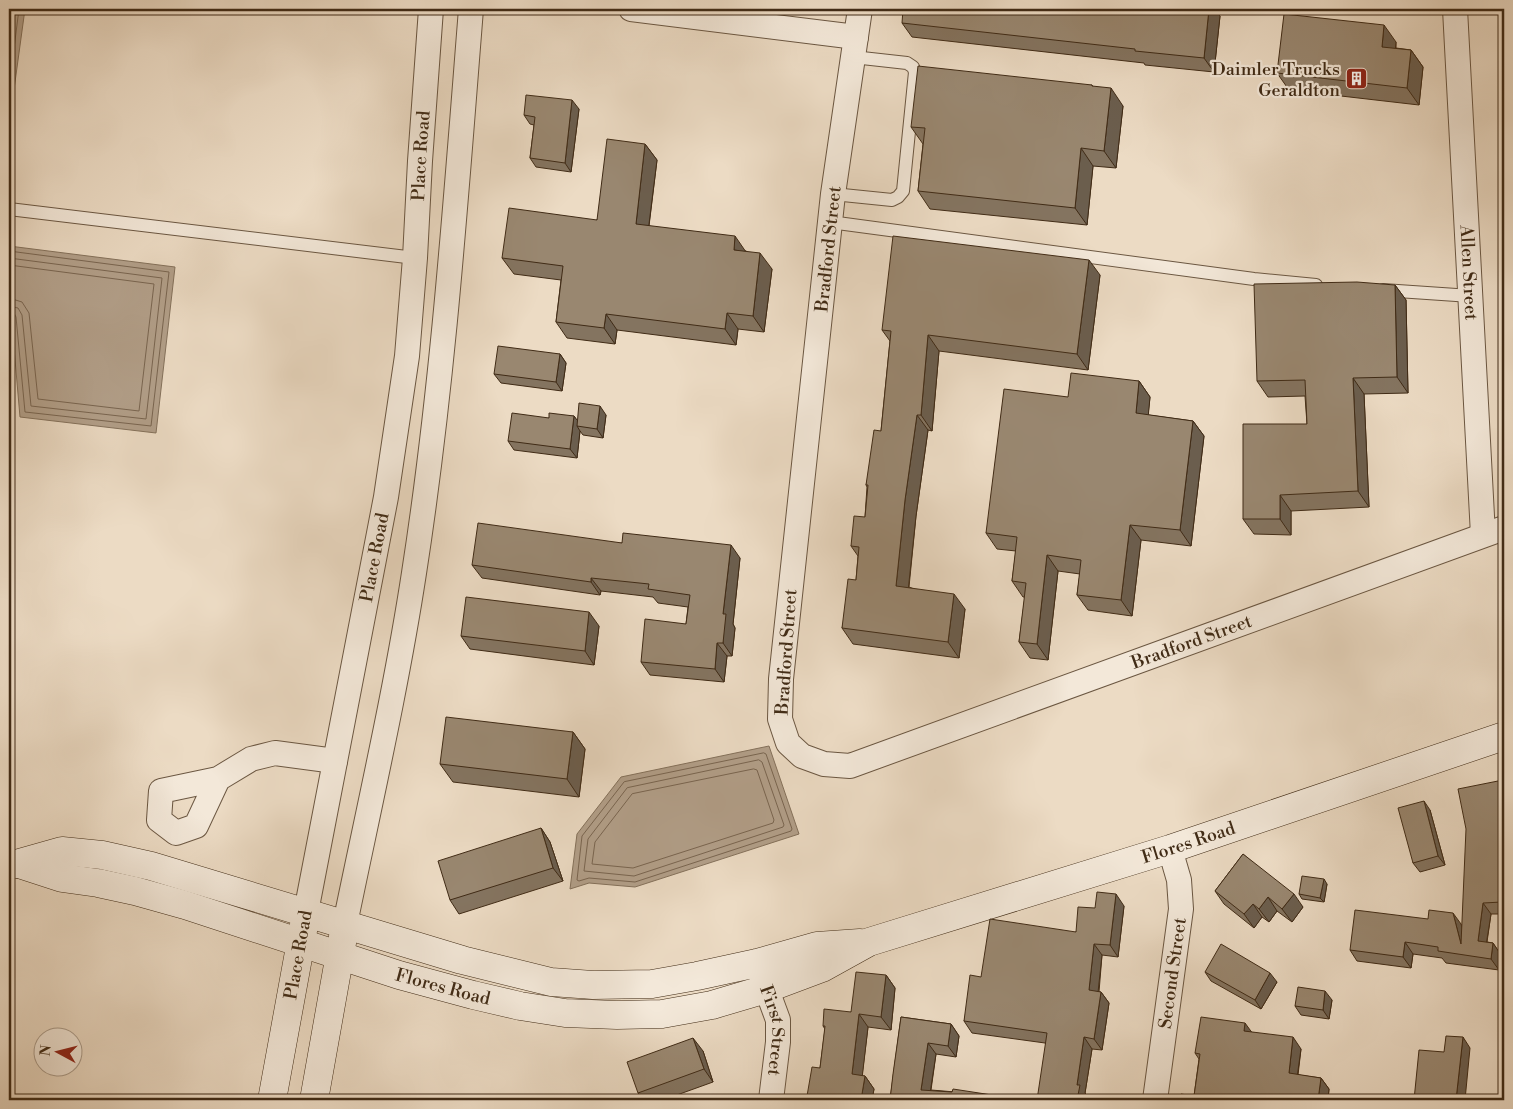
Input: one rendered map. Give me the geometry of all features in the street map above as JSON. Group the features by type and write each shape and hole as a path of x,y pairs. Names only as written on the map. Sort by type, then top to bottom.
{"main road":[{"name":"Flores Road","path":"14,864 62,878 135,891 301,942 399,975 520,1006 565,1013 662,1014 712,1005 766,989 822,968 870,942 1170,849 1504,736"},
{"name":"Flores Road","path":"14,864 62,851 102,855 151,866 462,960 551,982 593,985 652,984 757,963 817,946 870,942"},
{"name":"Place Road","path":"272,1100 306,912"},
{"name":"Place Road","path":"314,1100 345,924"}],"street":[{"name":"Place Road","path":"306,912 386,497 407,356 431,9"},
{"name":"Place Road","path":"345,924 396,681 414,571 429,461 451,262 471,9"},
{"path":"631,9 854,47"},
{"name":"Bradford Street","path":"860,9 833,194 781,678 780,719 788,743 802,756 824,764 850,766 1494,532"},
{"name":"Allen Street","path":"1456,9 1471,296 1494,532"},
{"path":"218,780 251,759 275,753 335,761"},
{"name":"Second Street","path":"1155,1100 1182,909 1180,880 1170,849"},
{"name":"First Street","path":"757,963 778,1020 771,1100"}],"lane":[{"path":"833,194 892,200 903,191 915,72 913,67 907,63 854,47"},
{"path":"9,209 415,258"},
{"path":"830,222 1254,279 1332,286"},
{"path":"1371,289 1471,296"}],"water":[{"path":"9,9 25,9 12,104 9,104"},
{"path":"9,246 175,267 156,433 20,417 9,290"},
{"path":"769,746 799,834 635,887 589,883 570,889 577,834 621,777"}],"building":[{"path":"903,9 1209,9 1204,58 902,23"},
{"name":"Daimler Trucks Geraldton","path":"1284,14 1384,25 1382,47 1411,50 1407,88 1277,73"},
{"path":"918,66 1111,88 1104,151 1081,148 1075,208 918,191 925,128 911,127"},
{"path":"526,95 572,100 565,163 530,158 535,117 524,115"},
{"path":"607,139 645,144 636,224 735,236 734,250 760,253 753,316 727,313 725,329 606,314 604,328 556,322 563,266 502,258 509,208 597,220"},
{"path":"893,236 1089,260 1077,354 928,335 921,415 917,415 905,500 896,586 954,594 948,642 842,628 848,579 856,580 859,547 851,546 854,516 865,517 868,485 866,485 874,430 881,431 891,331 882,330"},
{"path":"1357,282 1395,285 1397,377 1353,378 1358,491 1280,495 1280,519 1243,519 1243,424 1307,424 1305,380 1257,381 1254,284"},
{"path":"498,346 560,354 556,382 494,374"},
{"path":"1071,373 1139,381 1136,413 1193,421 1180,530 1130,525 1121,600 1077,595 1081,560 1047,555 1037,644 1019,642 1026,583 1012,581 1017,537 986,533 1004,389 1068,397"},
{"path":"579,403 600,406 597,429 577,426"},
{"path":"512,413 549,418 549,413 574,416 570,449 508,441"},
{"path":"478,523 622,543 623,533 731,545 723,614 726,614 723,643 717,643 715,669 641,662 645,619 686,624 690,595 648,589 649,584 591,578 591,582 472,565"},
{"path":"466,597 589,612 585,651 461,636"},
{"path":"446,717 573,732 567,779 440,764"},
{"path":"1503,780 1504,861 1500,861 1502,902 1483,903 1478,941 1493,943 1491,959 1438,951 1438,947 1405,942 1403,957 1350,950 1355,910 1428,919 1429,910 1453,913 1461,944 1466,829 1458,789"},
{"path":"1424,801 1438,856 1413,863 1398,808"},
{"path":"541,828 553,868 450,900 438,861"},
{"path":"1243,854 1294,894 1282,909 1268,897 1259,909 1253,904 1244,914 1215,891"},
{"path":"1302,876 1324,879 1320,898 1299,894"},
{"path":"1097,892 1116,894 1110,945 1094,944 1089,990 1101,992 1094,1039 1084,1037 1077,1085 1080,1085 1077,1100 1037,1100 1047,1033 964,1021 970,975 981,977 990,919 1076,932 1078,907 1095,908"},
{"path":"1221,944 1270,973 1255,1000 1205,972"},
{"path":"856,972 886,975 881,1017 859,1014 852,1074 865,1076 861,1100 825,1100 826,1098 807,1096 812,1067 820,1068 825,1026 823,1026 824,1009 851,1012"},
{"path":"1298,987 1325,991 1323,1010 1295,1006"},
{"path":"901,1017 951,1024 948,1046 928,1043 921,1090 952,1092 953,1089 992,1095 991,1100 890,1100"},
{"path":"1201,1017 1245,1023 1244,1031 1293,1037 1289,1073 1321,1078 1318,1100 1180,1100 1181,1094 1194,1096 1200,1054 1195,1053"},
{"path":"1446,1036 1463,1037 1456,1100 1414,1100 1419,1050 1444,1052"},
{"path":"693,1038 704,1069 638,1093 627,1062"}],"place":[{"name":"Daimler Trucks Geraldton","path":"1356,79"}]}
